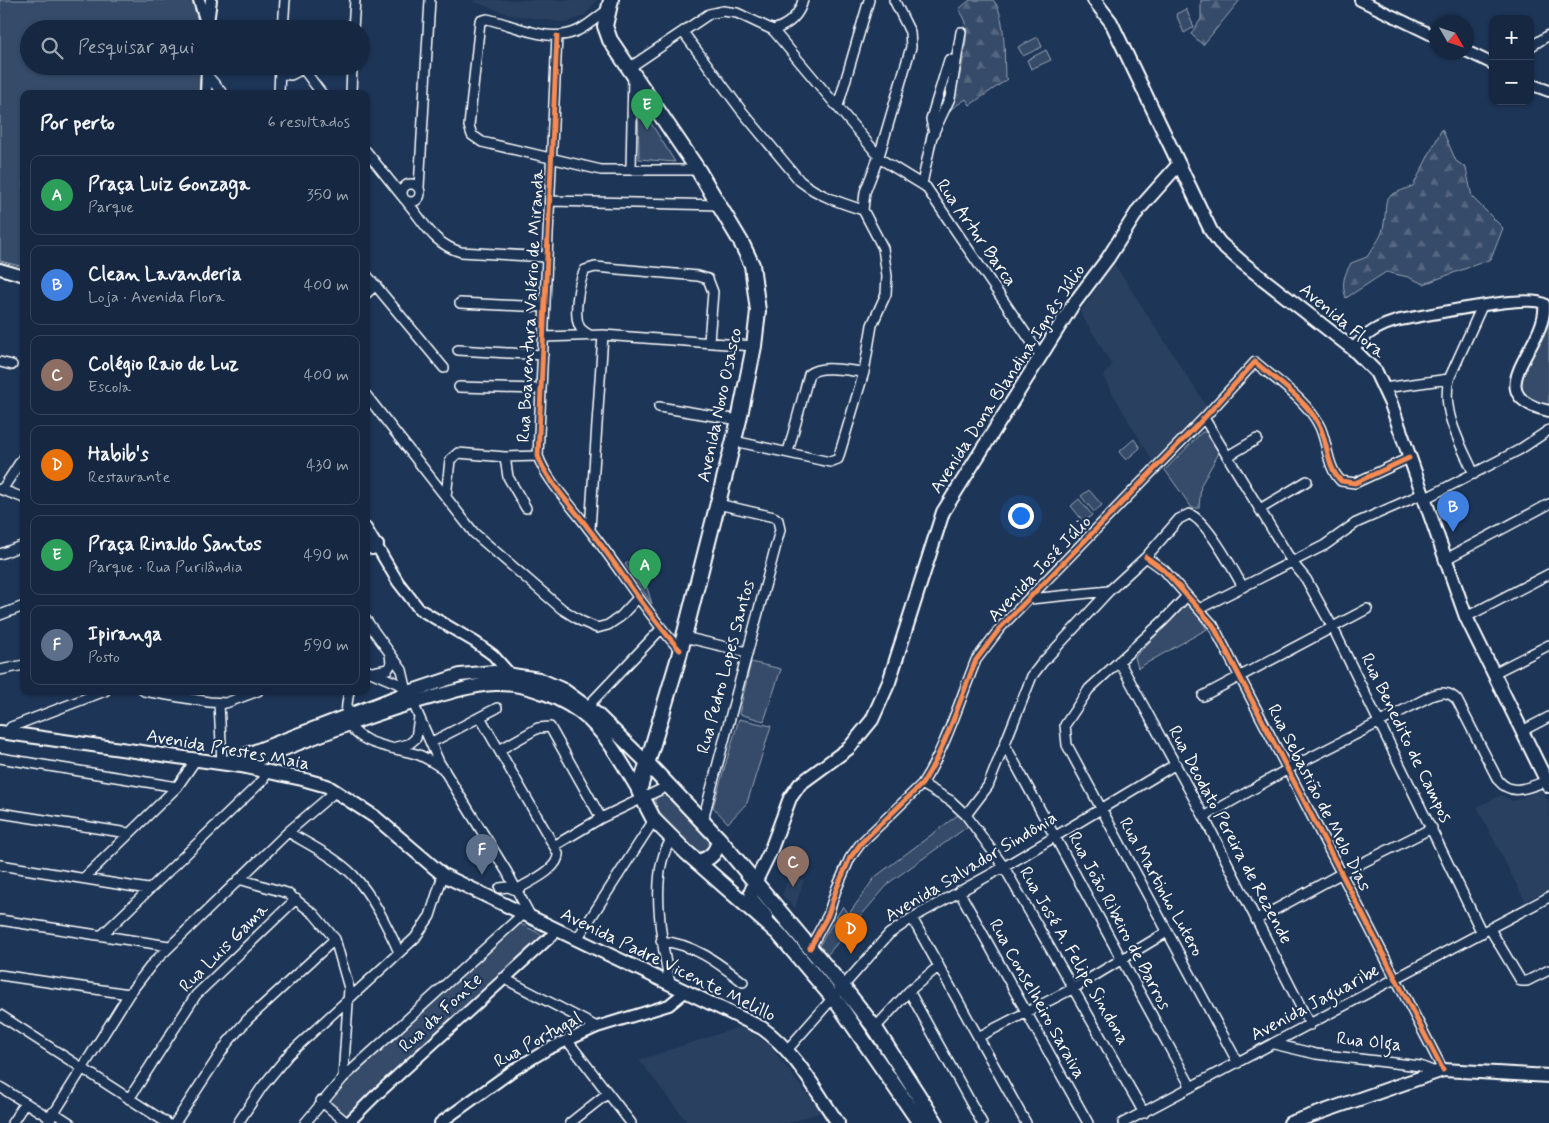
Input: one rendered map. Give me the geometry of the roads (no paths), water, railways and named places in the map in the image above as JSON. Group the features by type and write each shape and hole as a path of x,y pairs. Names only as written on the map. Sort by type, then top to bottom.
{"main road":[{"name":"Avenida Flora","path":"1094,0 1111,22 1210,231 1220,243 1353,349 1376,372 1384,388 1466,617 1548,784"},
{"path":"605,26 610,4"},
{"name":"Avenida Novo Osasco","path":"605,26 615,48 720,205 752,265 758,311 754,346 734,441 682,643 647,763 641,794"},
{"name":"Avenida Dona Blandina Ignês Júlio","path":"778,933 774,925 752,899 751,891 770,852 790,798 800,784 849,748 872,720 889,682 943,512 1072,306 1108,258 1123,232 1179,164"},
{"path":"222,764 412,698 460,675 509,673 552,683 588,706 647,763 719,839 875,1028 936,1123"},
{"path":"412,698 496,684 522,687 543,693 563,702 588,719 613,748 641,794 654,820 672,839 778,933 832,996 866,1042 920,1123"},
{"path":"240,766 348,720"},
{"name":"Avenida Prestes Maia","path":"4,732 240,766 314,782 336,791 375,817 443,875 527,916"},
{"path":"699,862 712,856 718,848 719,839"},
{"name":"Avenida Padre Vicente Melillo","path":"527,916 762,1028 787,1050 838,1123"},
{"path":"1290,1123 1439,1071"},
{"name":"Rua Olga","path":"1439,1071 1549,1076"}],"street":[{"path":"199,0 205,20"},
{"path":"209,20 211,0"},
{"path":"284,20 285,0"},
{"path":"353,20 354,0"},
{"path":"405,199 420,166 430,0"},
{"path":"630,168 631,72 709,14 722,10 737,13 773,30 790,22 804,0"},
{"path":"838,106 869,0"},
{"path":"734,441 830,462 838,459 864,372 872,325 886,294 887,276 883,248 864,210 868,184 879,156 911,47 910,32 894,0"},
{"path":"1360,0 1429,34"},
{"path":"582,29 610,4"},
{"path":"605,26 582,29 557,36 543,35 503,22 487,19 480,21 469,126 472,135 482,142 601,170 630,168 698,170"},
{"name":"Rua Artur Barca","path":"773,30 882,160 922,184 1041,356"},
{"path":"683,32 741,110 800,181 811,189 838,202 864,210"},
{"path":"922,184 934,134 950,98 961,32"},
{"path":"1534,44 1549,35"},
{"name":"Rua Boaventura Valério de Miranda","path":"557,36 538,456 564,497 590,529 637,599 662,629 682,643"},
{"path":"1474,55 1489,62"},
{"path":"206,90 207,75"},
{"path":"210,75 220,90"},
{"path":"279,90 281,75"},
{"path":"306,75 319,90"},
{"path":"350,90 351,75"},
{"path":"1534,86 1549,92"},
{"path":"370,156 434,236 447,248 461,252 547,257"},
{"path":"386,177 412,186 419,197 422,219"},
{"path":"405,199 416,202 419,197"},
{"path":"551,201 720,205"},
{"path":"591,336 578,324 577,304 580,278 585,270 595,267 698,276 708,279 713,292 710,341"},
{"path":"0,269 20,275"},
{"path":"370,278 444,368"},
{"path":"370,290 376,285"},
{"path":"1353,349 1369,332 1382,325 1482,306 1540,300 1544,304 1546,312 1541,330 1516,385 1519,398 1525,403 1549,411"},
{"path":"460,303 545,307"},
{"path":"1474,474 1450,415 1446,391 1449,379 1482,306"},
{"path":"544,337 603,335 710,341 754,346"},
{"path":"590,529 603,335"},
{"path":"458,350 543,355"},
{"path":"0,362 12,365"},
{"name":"Avenida José Júlio","path":"810,948 828,915 836,890 850,858 861,843 922,784 941,749 976,660 1001,627 1204,418 1255,362 1310,410 1320,427 1332,466 1341,481 1355,483 1409,458"},
{"path":"788,452 809,374 814,370 864,372"},
{"path":"1384,388 1449,379"},
{"path":"459,387 541,389"},
{"path":"370,400 446,497 489,548 562,609 597,628 608,625 620,617 637,599"},
{"path":"659,407 739,420"},
{"name":"Rua Benedito de Campos","path":"1204,418 1292,562 1306,578 1486,931 1521,981 1527,981 1549,970"},
{"path":"1199,609 1325,545 1356,523 1423,497 1474,474 1519,450 1549,430"},
{"path":"1228,456 1258,439"},
{"path":"446,497 450,460 453,456 464,452 505,457 538,456"},
{"path":"505,457 508,478 526,508"},
{"path":"20,462 1,490 20,497"},
{"path":"1260,509 1307,481"},
{"name":"Rua Pedro Lopes Santos","path":"704,823 705,812 780,530 778,520 765,514 718,504"},
{"path":"1444,560 1549,504"},
{"path":"966,814 988,786 1032,676 1109,591 1146,557 1179,519 1186,514 1192,514 1221,550 1244,587"},
{"path":"0,554 20,546"},
{"path":"371,547 419,609 475,642 493,655 509,673"},
{"name":"Rua Sebastião de Melo Dias","path":"1146,557 1164,570 1212,625 1396,979 1439,1071"},
{"path":"1466,617 1549,574"},
{"path":"1030,599 1109,591"},
{"path":"1119,661 1187,596"},
{"path":"0,615 20,608"},
{"path":"1203,696 1239,675 1367,610"},
{"path":"370,626 402,670 420,724 416,738 408,744 390,748"},
{"path":"588,706 662,629"},
{"path":"682,643 747,652"},
{"path":"1494,673 1549,645"},
{"path":"370,672 388,669 391,664 390,653"},
{"name":"Rua Martinho Lutero","path":"1119,661 1089,689 1065,725 1067,745 1238,1062"},
{"name":"Rua Deodato Pereira de Rezende","path":"1119,661 1204,817 1310,1025"},
{"path":"0,670 20,666"},
{"path":"304,1123 321,1101 343,1078 527,916 507,872 444,769 412,698 370,673"},
{"path":"1204,817 1288,769 1442,692 1450,694 1457,700 1498,780 1503,786 1508,790 1519,790 1548,784"},
{"path":"4,732 11,727 95,695"},
{"path":"171,695 219,702 234,701 248,695"},
{"path":"349,695 348,720 368,740 390,748 417,754 444,769"},
{"path":"219,702 222,764"},
{"path":"432,742 497,708"},
{"path":"480,717 501,749 559,858 555,865 516,890"},
{"path":"1522,732 1549,717"},
{"path":"501,749 538,728 546,726 554,732 601,818"},
{"name":"Rua João Ribeiro de Barros","path":"1005,745 1190,1087"},
{"path":"0,758 177,787"},
{"path":"84,878 177,787 195,761"},
{"name":"Avenida Salvador Sindônia","path":"787,1050 832,996 889,934 912,918 1004,867 1176,764"},
{"path":"102,935 263,780 267,771"},
{"name":"Rua José A. Felipe Sindona","path":"922,784 951,801 966,814 1004,867 1144,1113"},
{"path":"554,846 641,794 668,786"},
{"path":"50,1118 129,994 169,946 288,832 336,791"},
{"path":"0,813 128,833"},
{"path":"577,939 654,820"},
{"path":"1256,920 1342,873 1432,828"},
{"path":"288,832 334,860 353,875 366,891 399,952"},
{"path":"670,983 658,917 662,861 665,848 672,839"},
{"path":"0,865 148,889"},
{"path":"500,888 507,872"},
{"path":"238,1123 262,1087 289,1054 414,938 430,916 443,875"},
{"path":"239,879 271,886 296,900 318,919 335,939 348,978 349,997 343,1078"},
{"path":"487,896 500,888 508,887 516,890"},
{"name":"Rua Conselheiro Saraiva","path":"959,891 1088,1123"},
{"name":"Avenida Jaguaribe","path":"1123,1123 1549,897"},
{"name":"Rua Luis Gama","path":"129,1099 196,995 296,900"},
{"path":"912,918 1026,1123"},
{"path":"0,920 169,946"},
{"name":"Rua da Fonte","path":"347,1123 502,978 558,930"},
{"path":"978,1037 1074,988 1167,932"},
{"path":"175,1123 228,1042 248,1019 335,939"},
{"path":"661,941 687,945 700,951 743,982"},
{"path":"875,1028 909,991 938,966"},
{"path":"0,975 129,994"},
{"path":"502,978 597,1027"},
{"name":"Rua Portugal","path":"440,1123 515,1069 567,1040 597,1027 670,1005 686,991"},
{"path":"909,991 982,1123"},
{"path":"0,1015 167,1123"},
{"path":"567,1040 631,1123"},
{"name":"Rua Olga","path":"1274,1044 1316,1054 1420,1066 1439,1071"},
{"path":"0,1087 50,1118 70,1123"},
{"path":"570,1123 608,1093"},
{"path":"321,1101 347,1123"},
{"path":"12,1123 25,1103"}],"place":[{"name":"Praça Rinaldo Santos","path":"647,130"},
{"name":"Clean Lavanderia","path":"1453,532"},
{"name":"Praça Luiz Gonzaga","path":"645,590"},
{"name":"Ipiranga","path":"482,875"},
{"name":"Colégio Raio de Luz","path":"793,887"},
{"name":"Habib's","path":"851,954"}]}
